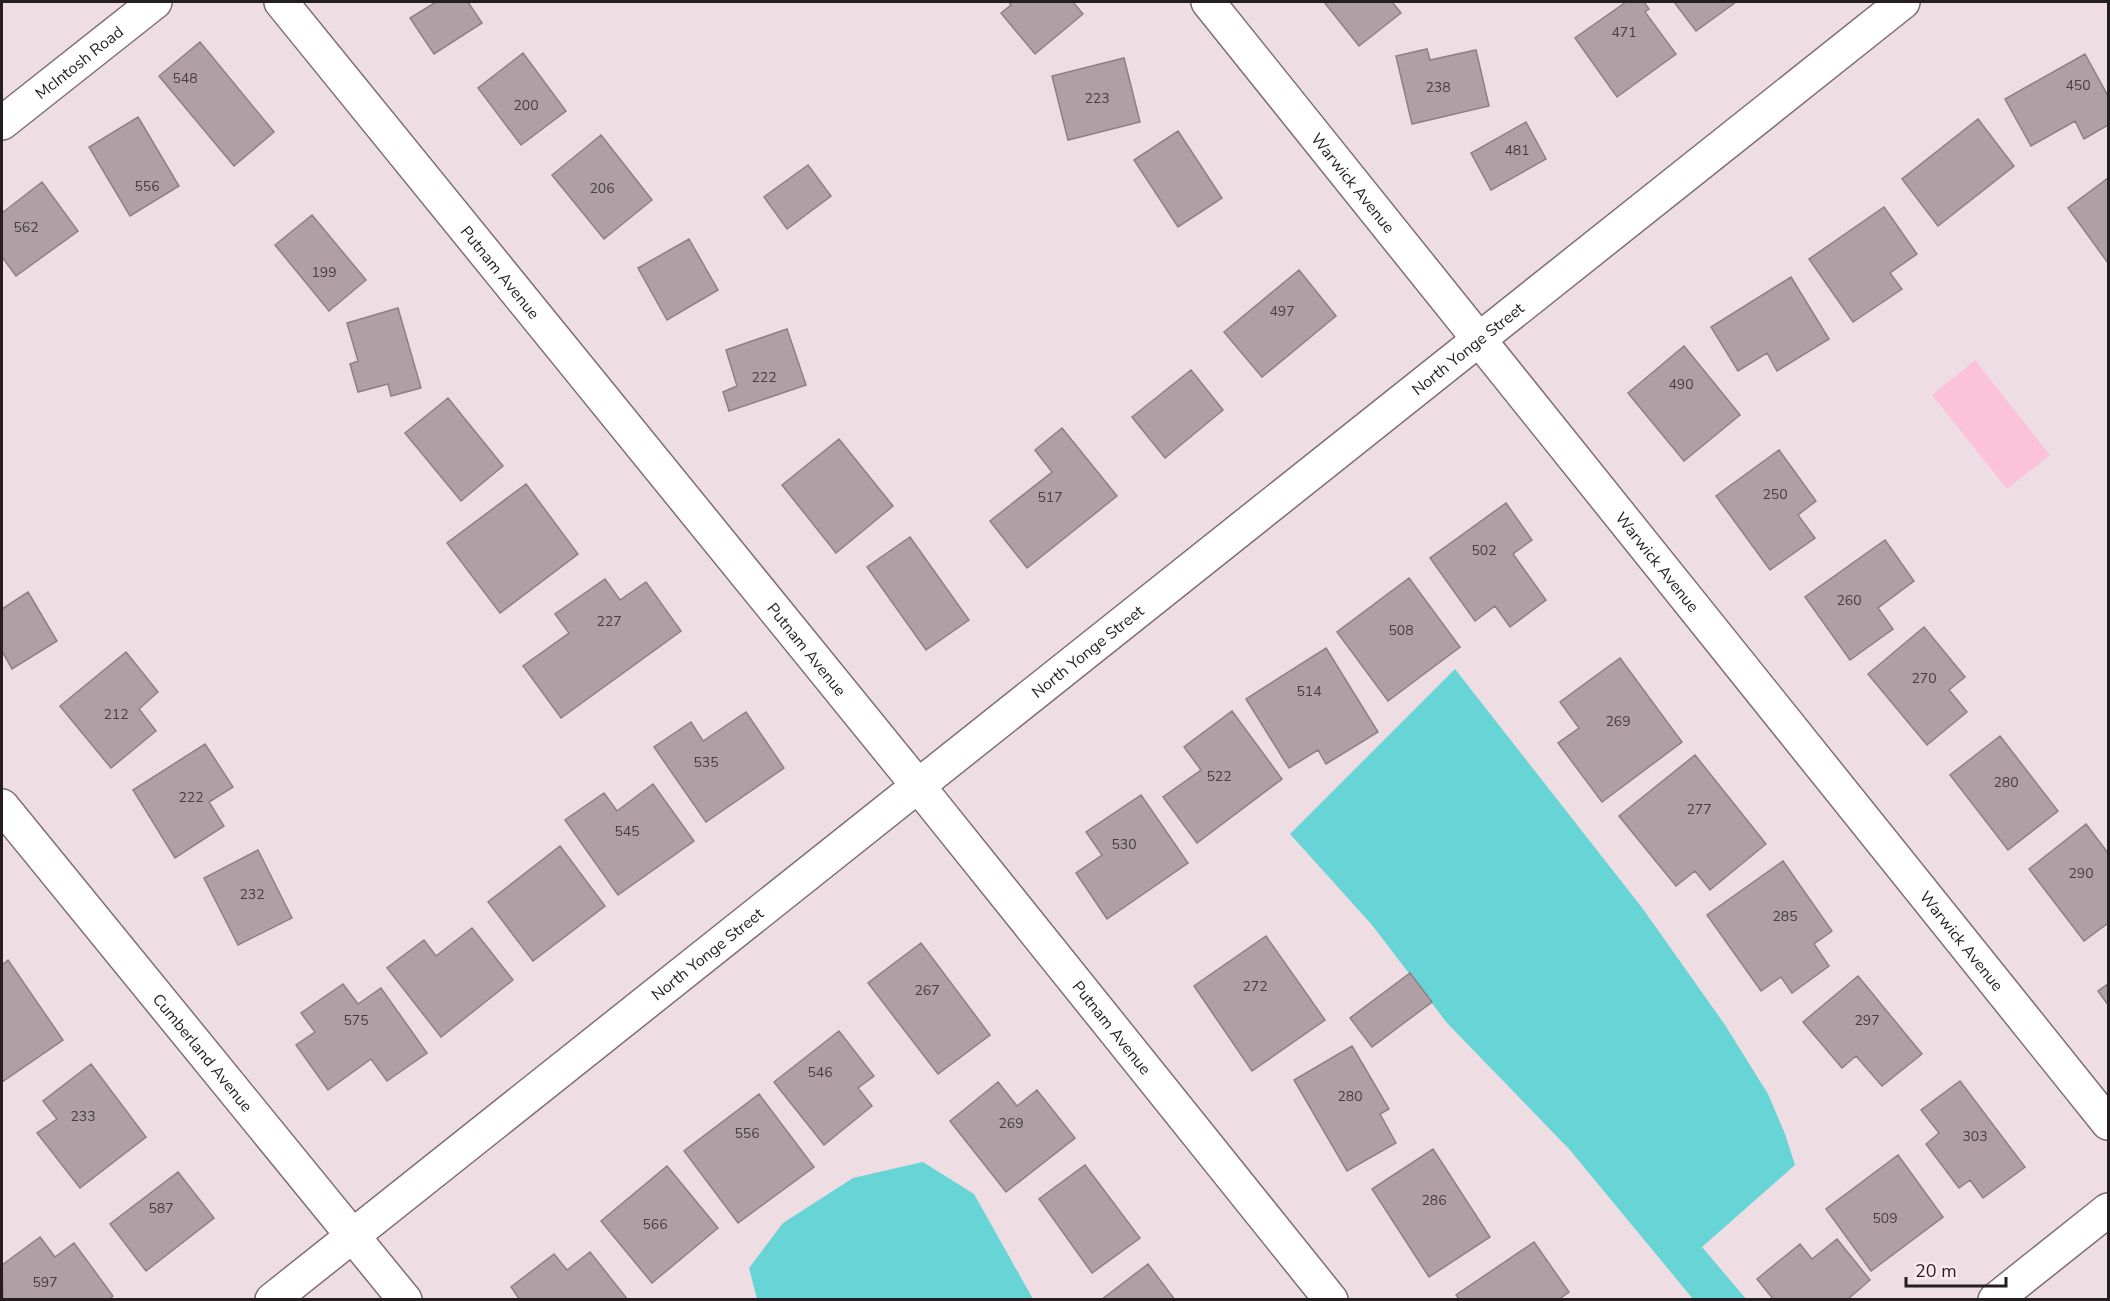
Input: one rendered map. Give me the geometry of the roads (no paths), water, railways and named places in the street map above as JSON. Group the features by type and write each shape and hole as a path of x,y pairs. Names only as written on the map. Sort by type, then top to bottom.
{"street":[{"name":"McIntosh Road","path":"2,123 155,2"},
{"name":"Putnam Avenue","path":"281,2 919,787 1331,1299"},
{"name":"Warwick Avenue","path":"1208,2 2109,1123"},
{"name":"North Yonge Street","path":"272,1299 919,787 1903,2"},
{"name":"Cumberland Avenue","path":"2,806 405,1299"},
{"path":"1995,1299 2109,1210"}],"water":[{"path":"1455,669 1643,909 1725,1025 1768,1094 1795,1165 1702,1247 1746,1299 1693,1299 1569,1149 1447,1023 1372,925 1290,834"},
{"path":"923,1162 974,1194 1033,1299 757,1299 749,1268 783,1223 853,1178"}]}
